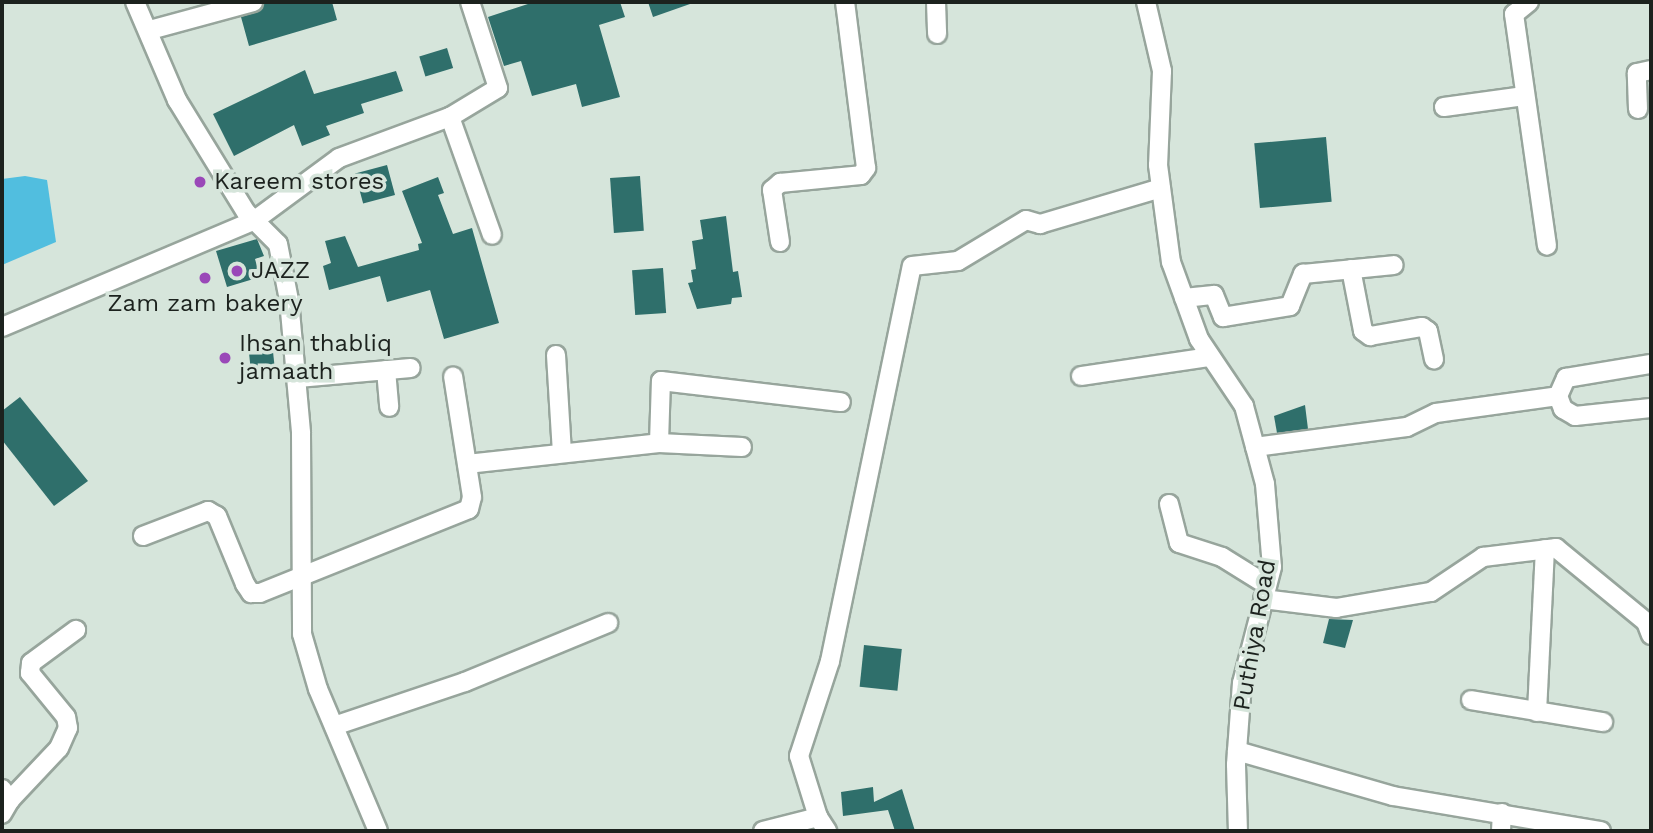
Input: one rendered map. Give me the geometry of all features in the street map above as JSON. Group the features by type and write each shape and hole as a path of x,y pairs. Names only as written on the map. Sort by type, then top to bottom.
{"street":[{"path":"135,2 150,30 177,100 246,212 278,244 298,378 304,574 302,634 334,726 378,831"},
{"path":"150,30 253,2"},
{"path":"2,327 255,220 339,158 450,117 498,88 470,2"},
{"path":"780,242 772,190 780,183 861,175 866,168 845,2"},
{"path":"936,2 937,34"},
{"name":"Puthiya Road","path":"1146,2 1162,71 1158,165 1171,262 1199,339 1244,406 1265,484 1272,567 1242,683 1237,751 1238,831"},
{"path":"1529,2 1514,14 1547,246"},
{"path":"1638,108 1637,73 1651,70"},
{"path":"1444,107 1524,96"},
{"path":"450,117 492,235"},
{"path":"763,831 823,824 799,756 830,661 912,266 958,261 1026,220 1040,224 1161,188"},
{"path":"1184,298 1214,295 1223,317 1290,306 1303,274 1394,265"},
{"path":"1351,270 1363,331 1370,335 1422,327 1428,331 1434,359"},
{"path":"556,355 562,453"},
{"path":"1081,376 1210,357"},
{"path":"1651,364 1566,378 1558,396 1563,409 1575,416 1651,408"},
{"path":"298,378 411,368"},
{"path":"386,370 389,407"},
{"path":"143,536 208,511 217,516 251,593 469,509 467,464 453,376"},
{"path":"659,443 661,381 841,402"},
{"path":"1255,447 1406,427 1436,413 1558,396"},
{"path":"467,464 659,443 743,447"},
{"path":"1169,504 1179,543 1222,557 1265,592 1336,608 1432,592 1483,557 1556,548 1646,622 1651,635"},
{"path":"1537,712 1545,549"},
{"path":"334,726 465,682 608,623"},
{"path":"4,801 59,748 68,728 66,717 30,673 31,663 76,630"},
{"path":"1471,700 1603,722"},
{"path":"1237,751 1393,796 1502,822 1601,831"}],"water":[{"path":"25,176 47,180 56,242 2,265 2,179"}],"building":[{"path":"264,2 332,2 337,20 249,46 241,17 261,10"},
{"path":"534,2 620,2 625,17 599,25 620,97 582,107 576,84 532,96 521,61 504,66 488,17"},
{"path":"648,2 689,2 690,4 653,17"},
{"path":"447,48 453,68 425,77 419,56"},
{"path":"305,70 314,94 396,71 403,91 361,104 364,113 326,126 330,135 302,146 294,125 234,156 213,114"},
{"path":"1326,137 1332,202 1260,208 1254,143"},
{"path":"387,165 395,195 363,203 355,174"},
{"path":"640,176 644,231 614,233 610,178"},
{"path":"438,177 444,193 438,195 453,234 472,228 499,323 444,339 430,290 387,302 380,276 329,290 323,266 331,263 325,241 345,236 358,267 419,250 418,244 422,243 402,191"},
{"path":"726,216 733,272 738,271 742,297 732,298 731,304 697,309 688,283 693,282 691,270 696,269 692,241 703,239 700,220"},
{"path":"257,239 264,256 255,259 260,277 227,287 216,251"},
{"path":"663,268 666,313 635,315 632,270"},
{"path":"272,342 276,378 252,380 248,345"},
{"path":"20,397 88,481 54,506 2,440 2,411"},
{"path":"1305,405 1308,429 1277,433 1274,416"},
{"path":"1329,619 1353,620 1345,648 1323,643"},
{"path":"864,645 902,649 897,691 860,687"},
{"path":"873,787 874,802 902,789 915,831 895,831 888,810 843,816 841,792"}],"place":[{"name":"Kareem stores","path":"200,182"},
{"name":"JAZZ","path":"237,271"},
{"name":"Zam zam bakery","path":"205,278"},
{"name":"Ihsan thabliq jamaath","path":"225,358"}]}
